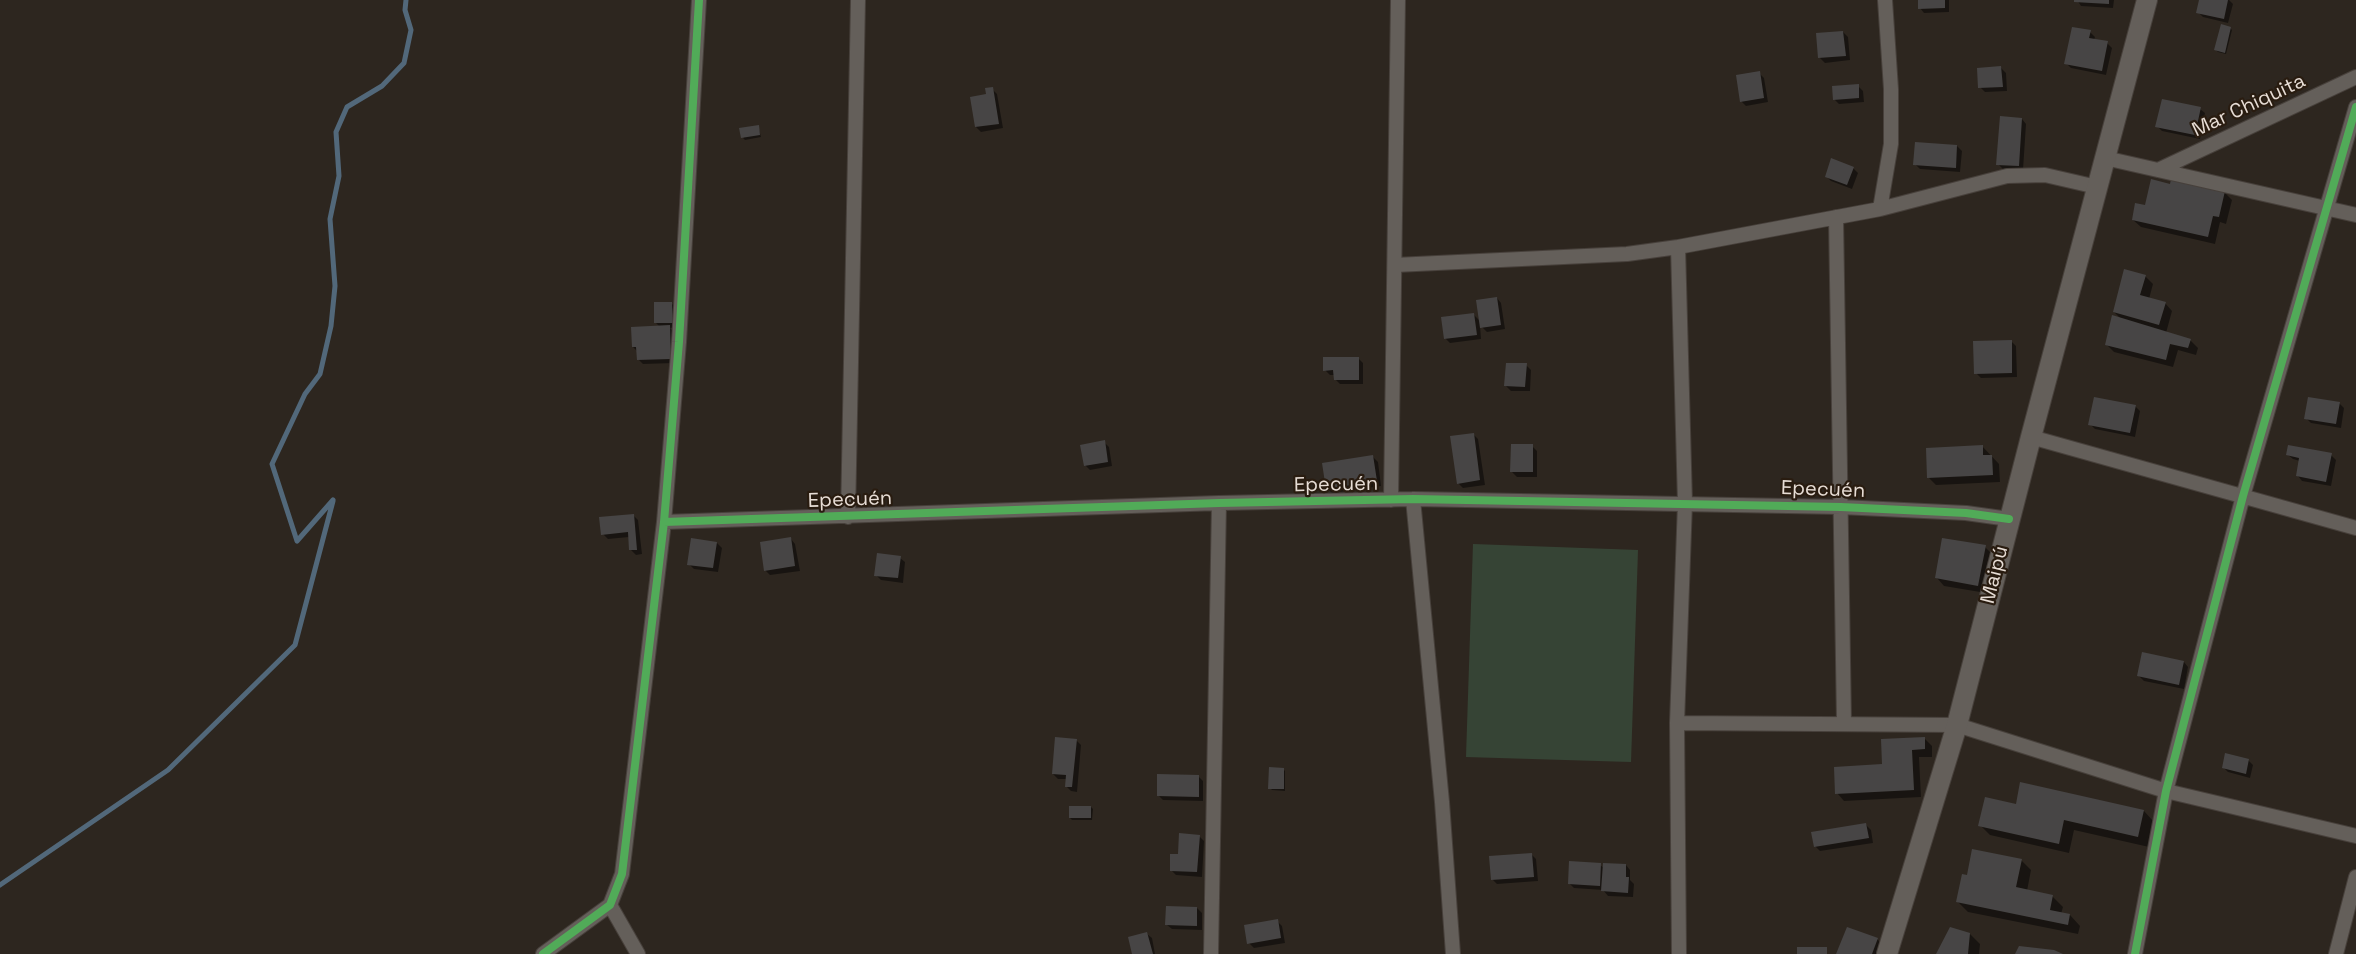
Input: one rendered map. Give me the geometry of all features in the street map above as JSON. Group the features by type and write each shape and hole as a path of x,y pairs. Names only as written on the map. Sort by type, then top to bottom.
{"main road":[{"name":"Maipú","path":"1887,954 1957,725 2009,519 2147,0"}],"street":[{"path":"543,954 610,906 622,874 664,522 679,342 699,0"},
{"path":"848,517 858,0"},
{"path":"1391,500 1398,0"},
{"path":"1880,209 1891,144 1891,89 1885,0"},
{"name":"Mar Chiquita","path":"2158,170 2356,77"},
{"path":"2135,954 2166,791 2243,496 2356,107"},
{"path":"2105,158 2356,215"},
{"path":"1395,265 1627,254 1678,247 1880,209 2007,176 2045,175 2097,188"},
{"path":"1836,217 1844,723"},
{"path":"1678,247 1685,503 1677,723 1679,954"},
{"path":"2031,437 2356,528"},
{"path":"1413,499 1442,802 1453,954"},
{"name":"Epecuén","path":"664,522 1219,503 1413,499 1841,507 1966,513 2009,519"},
{"path":"1211,954 1219,503"},
{"path":"1677,723 1957,725 2166,791 2356,836"},
{"path":"2336,954 2356,877"},
{"path":"610,906 638,954"}],"green space":[{"path":"1473,544 1638,550 1631,762 1466,757"}],"building":[{"path":"1918,0 1945,0 1945,8 1918,9"},
{"path":"2074,0 2109,0 2109,4 2074,2"},
{"path":"2199,0 2228,0 2224,19 2196,13"},
{"path":"2221,24 2231,27 2225,53 2214,50"},
{"path":"2072,27 2091,30 2089,38 2108,41 2102,71 2064,64"},
{"path":"1843,31 1846,56 1818,58 1816,33"},
{"path":"2001,66 2003,87 1978,88 1977,68"},
{"path":"1760,71 1764,98 1740,102 1736,75"},
{"path":"1859,84 1859,98 1833,100 1832,86"},
{"path":"993,87 999,124 975,127 970,97 986,94 985,88"},
{"path":"2162,99 2201,107 2195,135 2155,127"},
{"path":"2000,116 2022,118 2019,166 1996,165"},
{"path":"759,125 760,135 741,138 739,128"},
{"path":"1915,142 1957,145 1956,168 1913,165"},
{"path":"1831,158 1854,167 1847,185 1825,177"},
{"path":"2151,179 2170,184 2171,179 2225,191 2219,217 2213,216 2208,237 2132,220 2135,203 2145,205"},
{"path":"2124,269 2146,275 2140,295 2166,302 2159,325 2113,312"},
{"path":"1497,297 1501,325 1480,328 1476,300"},
{"path":"654,302 672,302 673,323 654,323"},
{"path":"1474,313 1477,335 1444,339 1441,317"},
{"path":"2112,315 2191,339 2188,348 2170,344 2166,360 2105,345"},
{"path":"670,325 671,359 637,360 636,347 632,347 631,327"},
{"path":"2012,340 2012,373 1974,374 1973,341"},
{"path":"1323,357 1359,357 1359,380 1334,380 1333,370 1323,371"},
{"path":"1506,363 1527,363 1525,387 1504,386"},
{"path":"2094,397 2136,405 2130,433 2088,425"},
{"path":"2308,397 2340,402 2336,424 2304,419"},
{"path":"1474,433 1480,480 1457,484 1450,436"},
{"path":"1105,440 1108,462 1084,466 1080,445"},
{"path":"1511,444 1533,444 1533,472 1510,472"},
{"path":"1983,445 1983,455 1992,455 1993,475 1927,478 1926,448"},
{"path":"2288,445 2332,453 2326,482 2296,476 2299,458 2286,455"},
{"path":"1373,455 1377,481 1326,489 1322,463"},
{"path":"634,514 637,550 629,550 628,532 601,535 599,517"},
{"path":"791,537 795,566 764,571 760,542"},
{"path":"691,538 717,542 713,568 687,565"},
{"path":"1942,538 1986,545 1978,586 1935,578"},
{"path":"877,553 901,556 898,578 874,576"},
{"path":"2142,652 2184,661 2179,685 2137,676"},
{"path":"1055,737 1077,739 1072,787 1065,787 1066,775 1052,774"},
{"path":"1925,737 1925,749 1912,750 1914,790 1835,794 1834,767 1882,764 1881,739"},
{"path":"2225,753 2249,759 2246,774 2222,768"},
{"path":"1269,767 1284,768 1284,789 1268,789"},
{"path":"1157,774 1199,775 1199,797 1157,796"},
{"path":"2020,782 2144,810 2138,837 2064,820 2059,844 1978,826 1985,797 2016,804"},
{"path":"1069,806 1091,806 1091,818 1069,818"},
{"path":"1866,823 1869,838 1814,847 1811,832"},
{"path":"1179,833 1200,835 1197,872 1170,871 1170,854 1178,854"},
{"path":"1972,849 2022,859 2016,887 2053,895 2050,910 2070,914 2068,925 1956,902 1962,874 1967,875"},
{"path":"1532,853 1534,877 1491,880 1489,856"},
{"path":"1569,861 1601,863 1600,886 1568,884"},
{"path":"1603,863 1626,864 1626,877 1629,877 1628,893 1601,891"},
{"path":"1166,906 1197,907 1197,926 1165,925"},
{"path":"1278,919 1281,938 1247,944 1244,925"},
{"path":"1847,927 1878,938 1872,954 1836,954"},
{"path":"1950,927 1970,933 1968,954 1936,954"},
{"path":"1147,932 1153,954 1132,954 1128,937"},
{"path":"2019,946 2054,950 2063,954 2015,954"},
{"path":"1797,947 1827,947 1827,954 1797,954"}],"waterway":[{"path":"333,500 297,541 272,464 305,394 320,374 331,326 335,286 330,219 339,176 336,132 347,107 382,86 404,63 411,30 405,10 406,0"},
{"path":"0,885 168,770 295,645 333,501"}],"cycle path":[{"path":"543,954 610,905 622,874 664,522 679,342 699,0"},
{"path":"2135,954 2166,791 2243,496 2356,107"},
{"path":"664,522 1219,503 1413,499 1841,507 1966,513 2009,519"}]}
